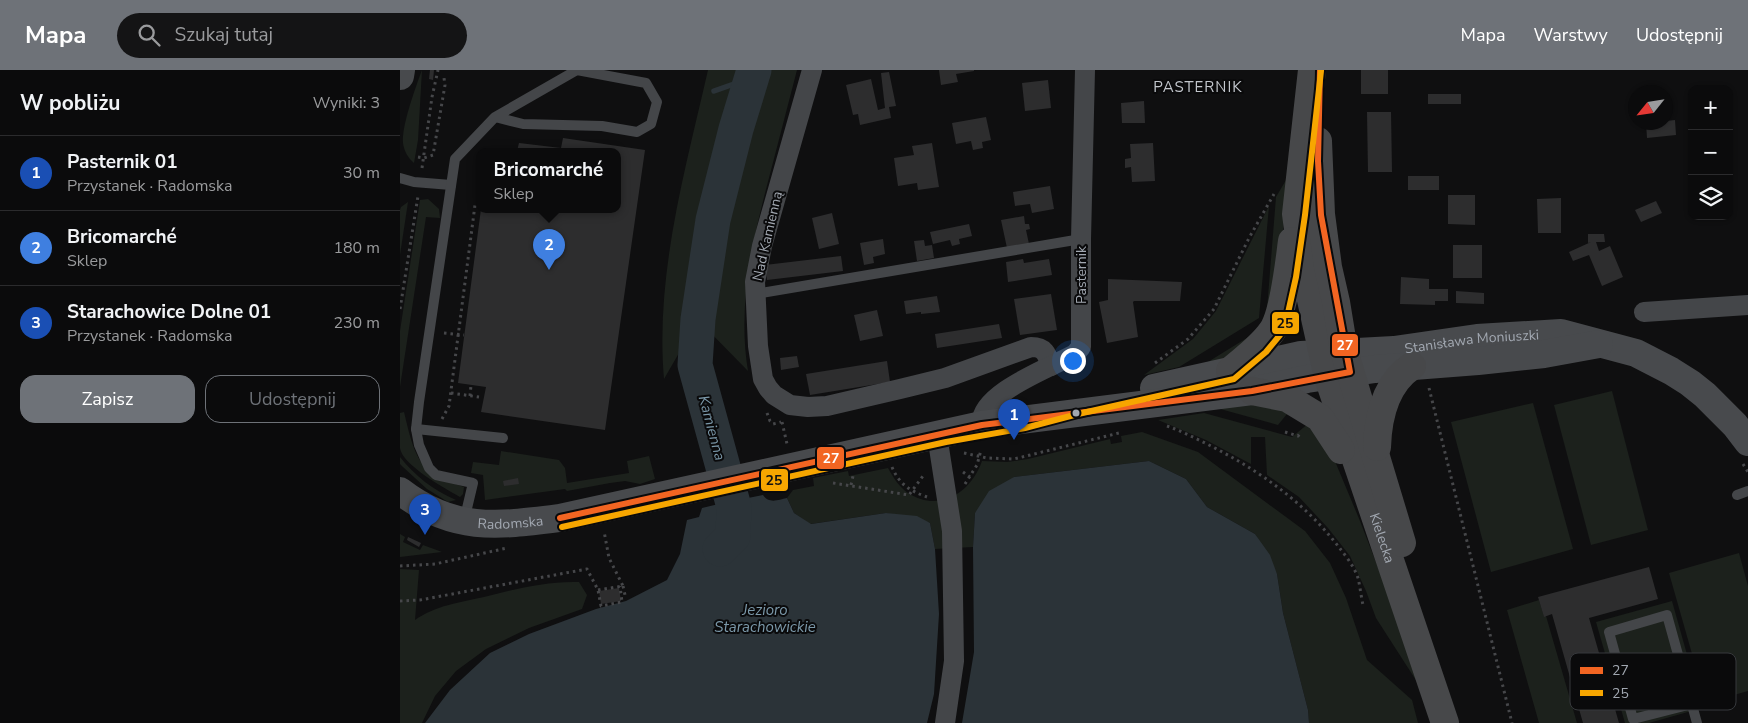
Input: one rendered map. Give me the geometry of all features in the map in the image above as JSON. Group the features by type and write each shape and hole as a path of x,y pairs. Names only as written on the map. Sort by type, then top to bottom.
{"main road":[{"path":"1230,370 1260,346 1273,330 1278,320 1287,276 1296,214 1312,70"},
{"path":"1320,70 1318,152 1321,214 1328,267 1336,302 1336,363"},
{"path":"1296,214 1302,259 1336,363"},
{"name":"Kielecka","path":"1336,363 1377,459 1454,723"},
{"name":"Kielecka","path":"1336,363 1372,511 1445,723"},
{"path":"1377,459 1380,416 1385,401 1397,378 1420,375"},
{"path":"1252,391 1287,398 1320,418 1338,444 1372,511"}],"street":[{"path":"400,76 401,70"},
{"name":"Nad Kamienną","path":"812,70 762,246 755,282 758,346 763,379 768,388 790,405 800,407 821,406 914,386 960,373 1031,347 1038,347 1046,352 1051,366"},
{"name":"Pasternik","path":"982,425 981,418 983,412 995,398 1075,354 1081,346 1081,239 1085,70"},
{"path":"1644,312 1748,305"},
{"name":"Stanisława Moniuszki","path":"1336,363 1394,350 1477,338 1561,333 1636,352 1690,383 1735,425 1744,450"},
{"name":"Stanisława Moniuszki","path":"1336,363 1420,375 1478,361 1544,354 1599,344"},
{"path":"1023,419 1076,405 1301,354 1336,363"},
{"path":"982,425 1252,391 1307,379 1336,363"},
{"name":"Radomska","path":"400,491 430,511 464,522 501,524 560,518 982,425"},
{"path":"940,454 952,531 954,661 945,723"}],"lane":[{"path":"464,522 472,483 436,475 429,468 419,445 416,429 455,160 495,117 577,70 646,83 657,102 651,124 637,132 602,126 523,124 495,117"},
{"path":"400,178 414,182 451,185"},
{"path":"755,294 1081,239"},
{"path":"416,429 503,438"},
{"path":"1737,495 1748,491"},
{"path":"1615,653 1609,632 1667,615 1678,653"},
{"path":"1631,710 1633,719 1668,710"},
{"path":"1694,710 1698,723"}],"path":[{"path":"423,165 432,97 438,70"},
{"path":"418,157 424,158 432,154 445,85 444,78"},
{"path":"1148,368 1188,339 1214,309 1249,238 1276,190"},
{"path":"400,310 417,200"},
{"path":"440,422 449,406 476,204"},
{"path":"438,332 464,335"},
{"path":"1420,375 1512,723"},
{"path":"470,396 471,385"},
{"path":"451,393 479,397"},
{"path":"773,424 781,423 786,440"},
{"path":"1159,426 1178,430 1232,457 1266,478 1297,501 1326,530 1346,556 1358,578 1362,605"},
{"path":"826,482 909,495 940,454 954,451 987,458 1014,458 1127,431"},
{"path":"1744,450 1748,472"},
{"path":"891,464 899,462"},
{"path":"851,485 854,472"},
{"path":"603,527 609,558 625,595"},
{"path":"400,601 420,600 587,569 598,590 601,606 622,602 622,586"},
{"path":"598,590 622,586"}],"shaded area":[{"path":"422,70 418,140 414,163 405,152 403,136 410,106"},
{"path":"708,70 797,70 758,223 748,272 744,321 748,371 698,320 664,379 662,340 668,262 674,223"},
{"path":"1289,175 1281,249 1267,309 1276,197"},
{"path":"428,199 439,209 440,218 426,217 400,387 400,331 420,200"},
{"path":"408,202 400,255 400,210"},
{"path":"1269,206 1259,318 1179,367 1144,375 1193,339 1216,311"},
{"path":"1263,328 1261,332 1219,362 1203,365"},
{"path":"1612,391 1648,530 1591,545 1554,405"},
{"path":"1533,403 1573,549 1491,572 1451,422"},
{"path":"1256,404 1291,409 1278,425 1213,407"},
{"path":"404,412 414,449 423,465 438,477 464,487 463,494 460,497 416,469 403,455 400,448 400,413"},
{"path":"1204,413 1292,437 1309,423 1332,454 1430,702 1376,618 1350,556 1328,528 1299,497 1267,475 1265,437 1251,437 1251,464 1206,440 1158,420"},
{"path":"1142,432 1198,452 1305,531 1330,563 1346,598 1367,660 1412,700 1418,723 1309,723 1308,710 1283,613 1277,574 1255,534 1207,507 1186,479 1149,461 1014,477 975,513 973,547 935,549 930,523 886,513 810,524 794,513 787,498 793,490 814,486 813,478 848,471 849,476 888,468 899,485 908,493 920,499 942,500 962,490 977,472 982,461 1007,462 1028,459 1110,439 1111,444 1122,442 1121,436"},
{"path":"501,451 559,460 565,468 567,483 629,473 627,461 649,456 655,479 640,484 625,481 567,491 565,489 485,500 483,475 471,473 473,462 499,465"},
{"path":"400,457 425,482 456,500 448,502 427,489 400,464"},
{"path":"400,534 405,537 403,542 420,550 423,545 442,552 400,557"},
{"path":"1739,553 1748,586 1748,691 1736,694 1736,653 1692,653 1669,573"},
{"path":"400,569 419,570 415,620 431,611 448,605 543,584 579,582 587,595 582,609 529,628 486,649 456,671 435,696 422,723 400,723"},
{"path":"1539,600 1544,616 1546,616 1570,699 1570,710 1573,710 1577,723 1539,723 1507,610"},
{"path":"1672,601 1687,653 1605,653 1596,622"},
{"path":"1621,710 1695,710 1649,723 1625,723"}],"water":[{"path":"1149,461 1186,479 1207,507 1255,534 1270,555 1277,574 1283,613 1308,710 1309,723 962,723 974,652 973,547 975,513 989,491 1014,477"},
{"name":"Jezioro Starachowickie","path":"763,495 768,500 787,498 794,513 811,524 886,513 917,516 930,523 935,549 939,614 934,694 927,723 425,723 450,690 490,653 529,634 596,609 626,601 667,580 680,554 687,520 699,517 702,508 727,502 730,507 737,506 738,500"}],"building":[{"path":"430,70 434,70 433,80 429,79"},
{"path":"939,70 974,71 956,74 958,82 941,85"},
{"path":"1361,70 1388,70 1388,94 1361,94"},
{"path":"889,72 896,106 889,107 891,118 860,125 858,114 853,115 846,85 871,79 878,110 885,108 881,73"},
{"path":"1048,80 1051,108 1025,111 1022,83"},
{"path":"1428,94 1461,94 1461,104 1428,104"},
{"path":"1144,101 1145,123 1122,123 1121,103"},
{"path":"1367,112 1391,112 1392,172 1368,172"},
{"path":"986,117 991,140 982,142 983,148 973,150 971,141 956,144 952,123"},
{"path":"1673,120 1675,120 1676,135 1647,138 1646,130 1673,130"},
{"path":"563,138 645,150 605,430 481,412 486,387 458,383 480,213 621,213 621,148 561,148"},
{"path":"519,143 561,148 518,148"},
{"path":"932,143 939,187 918,190 917,183 898,186 894,158 914,155 912,146"},
{"path":"1153,143 1155,181 1132,182 1131,167 1125,168 1125,159 1131,158 1130,144"},
{"path":"1408,176 1439,176 1439,190 1408,190"},
{"path":"1050,186 1054,209 1032,213 1030,204 1015,206 1013,192"},
{"path":"1448,195 1475,195 1475,225 1448,224"},
{"path":"1561,198 1561,233 1538,233 1537,199"},
{"path":"1656,201 1662,213 1641,222 1635,210"},
{"path":"832,213 839,244 819,249 812,218"},
{"path":"1024,216 1025,224 1029,224 1030,229 1026,230 1029,244 1007,248 1001,220"},
{"path":"969,224 972,236 959,239 960,244 952,246 950,240 933,244 930,232"},
{"path":"1588,234 1604,234 1605,242 1596,242 1599,251 1610,246 1623,277 1602,286 1589,255 1573,261 1569,252 1591,242 1588,243"},
{"path":"883,239 885,254 873,257 874,263 864,265 860,243"},
{"path":"924,240 925,246 932,245 934,258 917,261 914,241"},
{"path":"1453,245 1482,245 1482,278 1453,278"},
{"path":"841,256 843,271 767,280 765,265"},
{"path":"1023,259 1024,263 1049,259 1052,275 1008,282 1006,262"},
{"path":"1401,277 1429,279 1429,289 1448,289 1448,301 1435,301 1435,305 1400,304"},
{"path":"1108,279 1182,282 1180,301 1134,301 1138,337 1107,343 1099,302 1108,300"},
{"path":"1456,291 1484,293 1484,304 1456,303"},
{"path":"1051,294 1057,330 1020,335 1014,299"},
{"path":"937,296 940,312 906,314 904,301"},
{"path":"877,310 883,336 860,341 854,315"},
{"path":"999,324 1002,338 937,348 935,334"},
{"path":"797,356 799,367 781,370 780,358"},
{"path":"887,361 890,382 810,395 806,374"},
{"path":"518,478 519,484 504,486 503,481"},
{"path":"408,537 421,543 419,547 407,540"},
{"path":"1649,567 1658,599 1589,618 1599,653 1570,653 1570,677 1552,614 1544,617 1538,597"},
{"path":"619,588 621,601 601,604 599,591"},
{"path":"1579,710 1615,710 1619,723 1583,723"}],"waterway":[{"name":"Kamienna","path":"720,549 733,536 734,507 695,365 698,319 713,220 736,129 754,70"},
{"path":"714,91 751,78"}],"transit line":[{"name":"27","path":"560,518 982,425 1252,391 1350,372 1321,215 1318,161 1320,70"},
{"name":"25","path":"562,527 946,442 1025,428 1078,414 1234,379 1266,352 1280,335 1286,322 1296,277 1305,215 1321,71"}],"place":[{"name":"Bricomarché","path":"549,270"},
{"name":"Pasternik 01","path":"1014,440"},
{"name":"Starachowice Dolne 01","path":"425,535"}],"district":[{"name":"PASTERNIK","path":"1198,87"}]}
